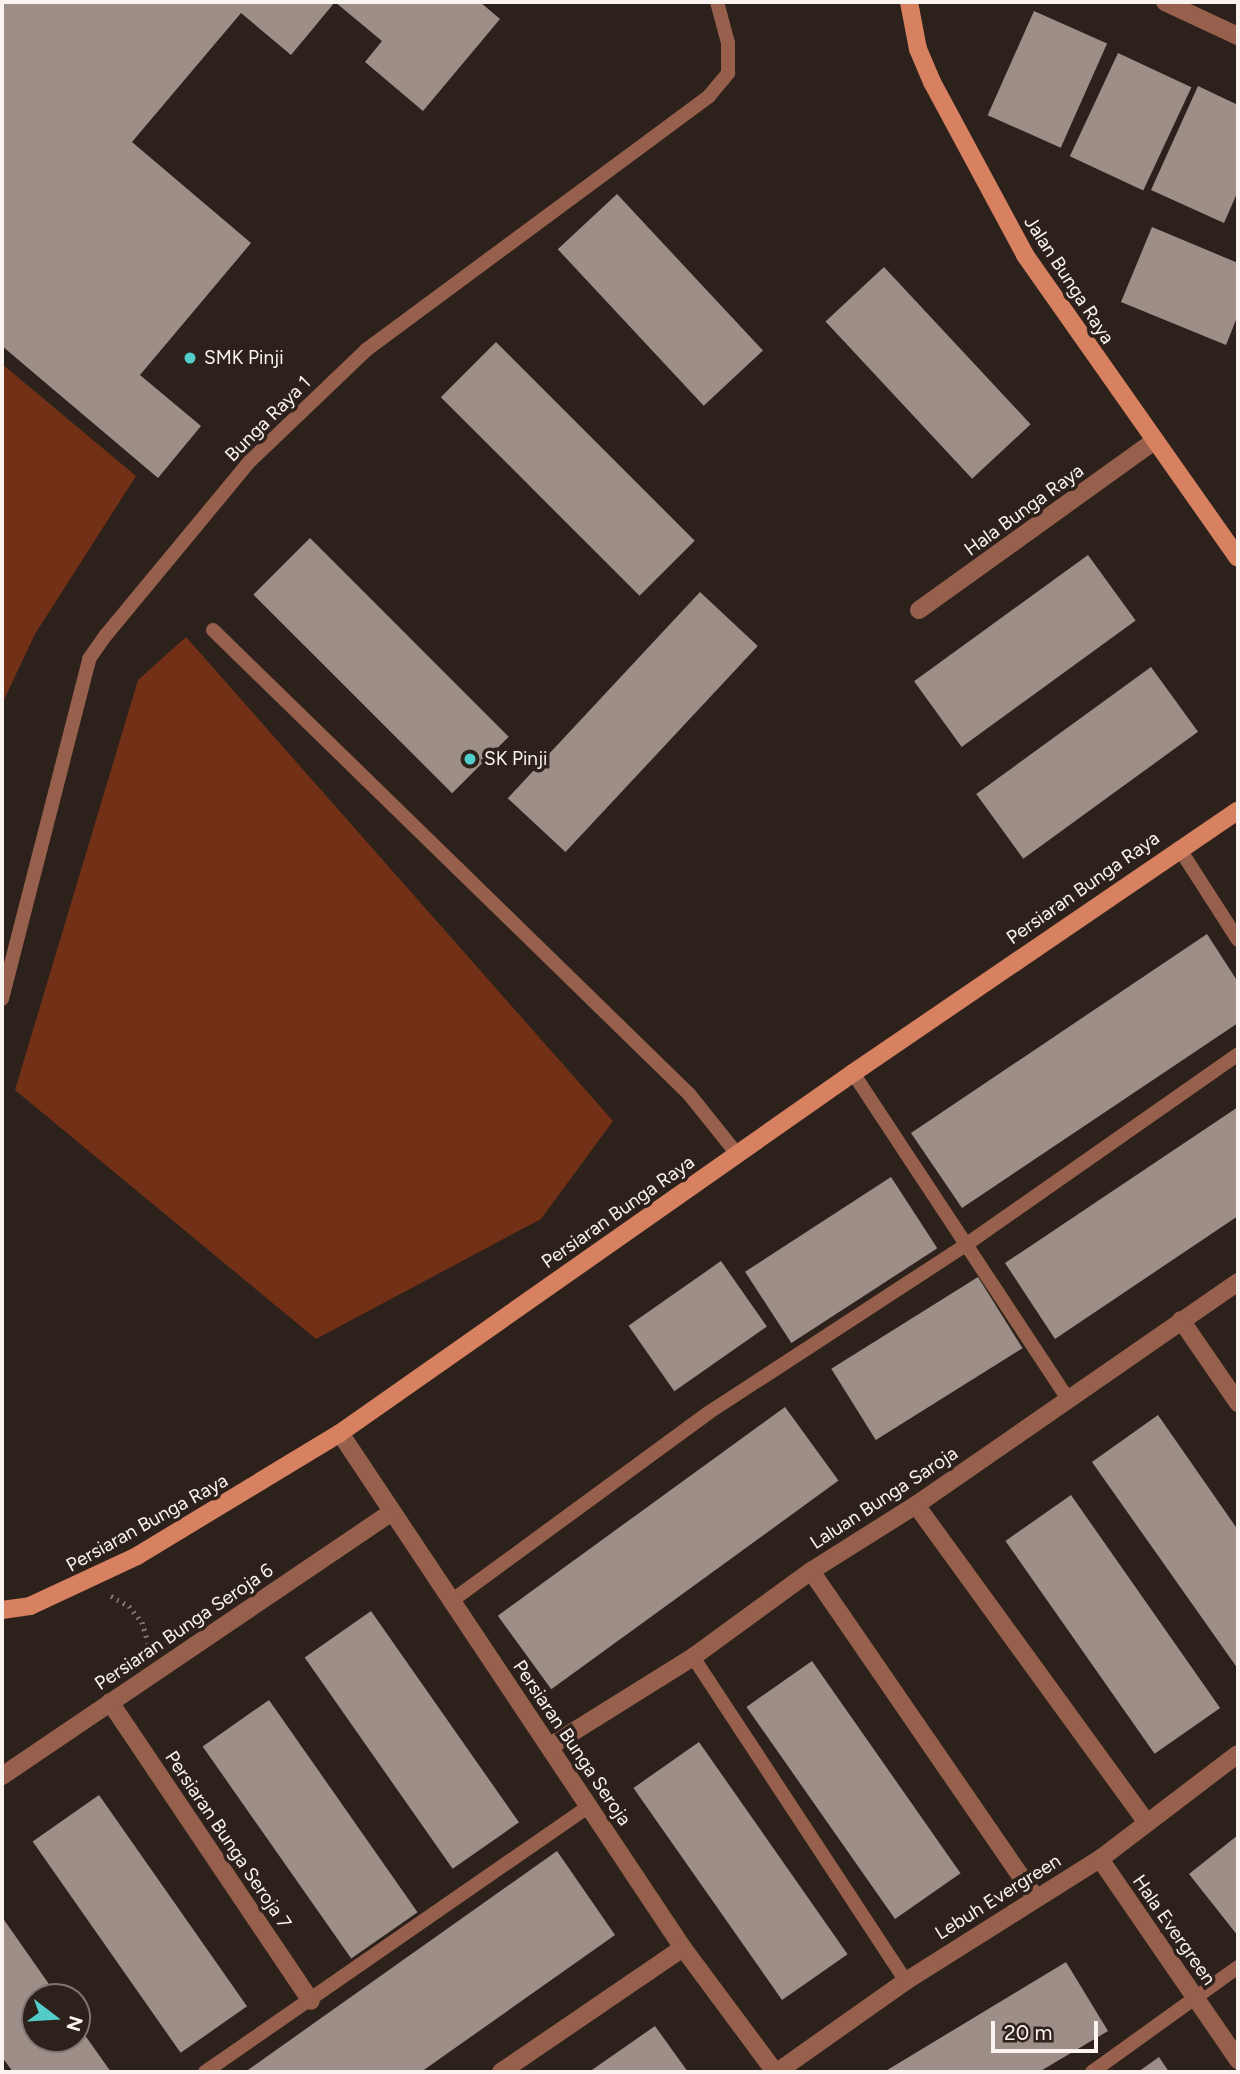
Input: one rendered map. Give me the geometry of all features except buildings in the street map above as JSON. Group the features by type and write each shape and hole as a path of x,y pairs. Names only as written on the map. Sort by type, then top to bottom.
{"street":[{"name":"Jalan Bunga Raya","path":"909,2 918,49 975,168 1025,254 1153,442 1238,558"},
{"path":"1165,2 1238,36"},
{"name":"Hala Bunga Raya","path":"919,610 1153,442"},
{"name":"Persiaran Bunga Raya","path":"2,1610 30,1606 76,1587 137,1556 340,1433 853,1073 1238,810"},
{"name":"Laluan Bunga Saroja","path":"552,1745 693,1657 811,1571 916,1505 1238,1282"},
{"path":"1181,1320 1238,1403"},
{"name":"Persiaran Bunga Seroja","path":"340,1433 450,1602 552,1745 683,1948 776,2072"},
{"path":"916,1505 1146,1821"},
{"name":"Persiaran Bunga Seroja 6","path":"2,1776 390,1513"},
{"path":"811,1571 1036,1898"},
{"name":"Persiaran Bunga Seroja 7","path":"110,1702 311,2001"},
{"name":"Lebuh Evergreen","path":"776,2072 906,1981 1100,1859 1146,1821 1238,1754"},
{"name":"Hala Evergreen","path":"1100,1859 1238,2060"},
{"path":"501,2072 683,1948"}],"lane":[{"name":"Bunga Raya 1","path":"2,999 89,659 100,643 249,462 366,351 709,96 728,73 728,43 716,2"},
{"path":"213,630 689,1094 737,1154"},
{"path":"1179,848 1238,940"},
{"path":"450,1602 708,1413 967,1244 1238,1054"},
{"path":"853,1073 1068,1399"},
{"path":"693,1657 906,1981"},
{"path":"205,2072 589,1806"},
{"path":"1092,2072 1238,1967"}],"path":[{"path":"76,1587 106,1594 135,1614 150,1646 149,1677"}],"shaded area":[{"path":"2,364 136,476 35,634 2,704"},
{"path":"186,637 613,1121 541,1219 316,1339 15,1090 138,680"}],"place":[{"name":"SMK Pinji","path":"190,358"},
{"name":"SK Pinji","path":"470,759"}]}
